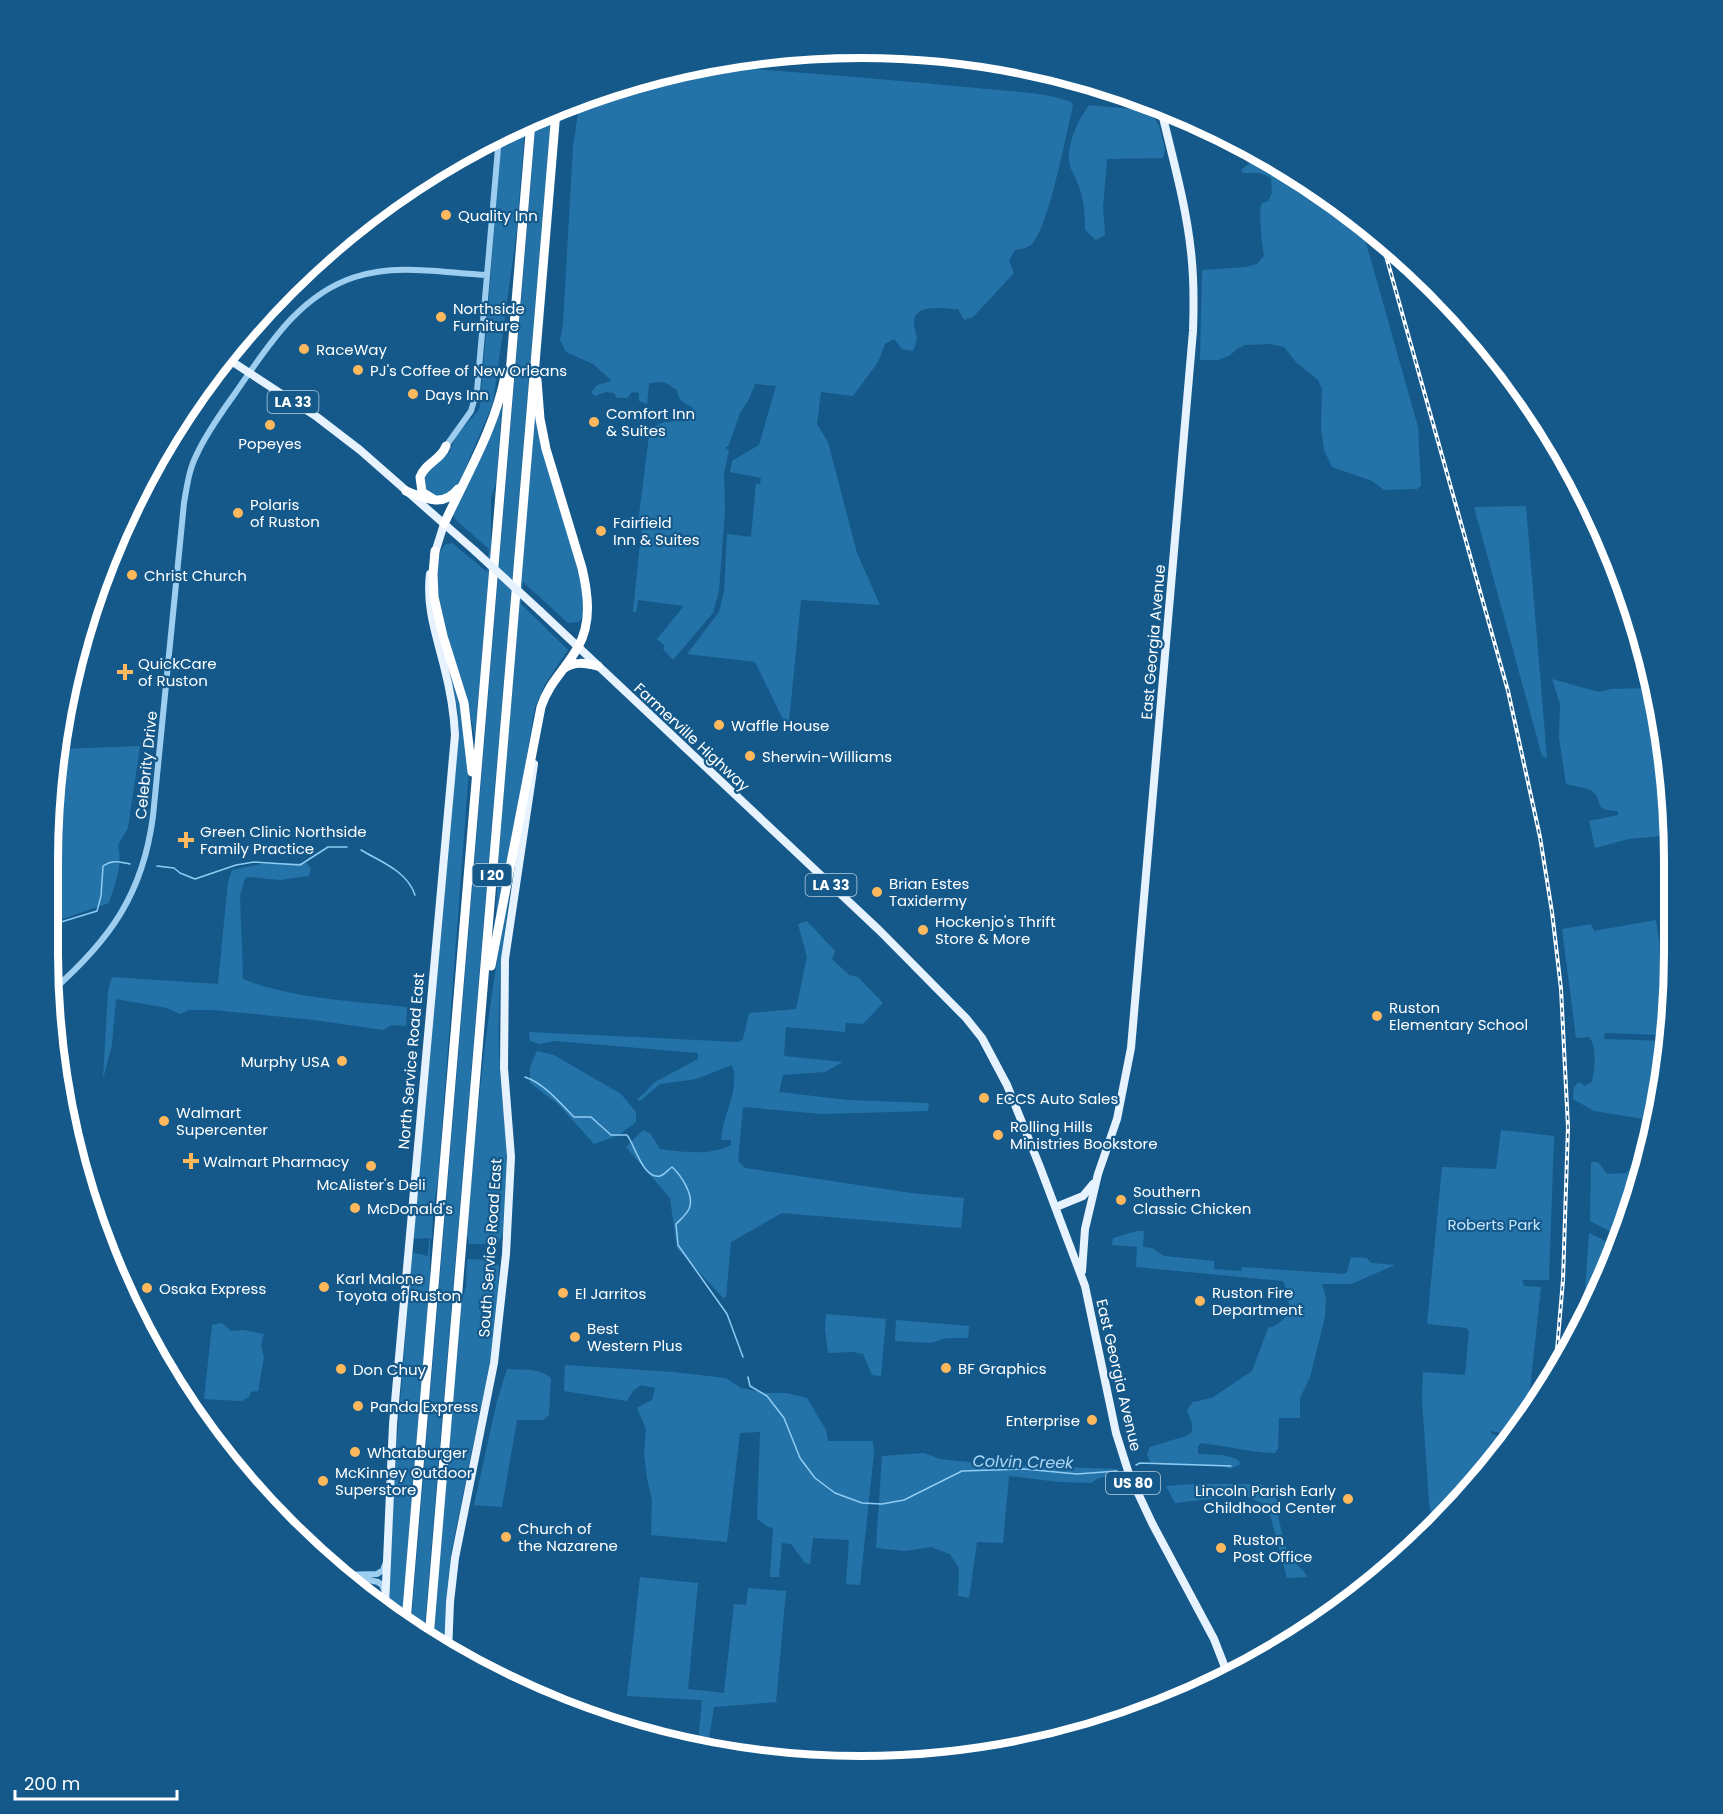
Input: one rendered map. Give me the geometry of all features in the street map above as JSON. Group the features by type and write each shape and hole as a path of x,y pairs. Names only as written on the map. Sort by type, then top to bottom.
{"highway":[{"name":"I 20","path":"430,1629 554,120"},
{"name":"I 20","path":"407,1614 530,130"},
{"path":"444,524 492,423 500,397 517,290"},
{"path":"482,1009 544,696 579,646 588,613 585,582 574,539 546,449 540,419 534,354"},
{"path":"435,500 422,492 419,485 420,477 428,465 443,454 446,446"},
{"path":"406,491 435,500 446,500 464,480"},
{"path":"435,551 434,597 443,636 464,703 474,794"},
{"path":"561,670 573,663 598,666"}],"main road":[{"name":"East Georgia Avenue","path":"1098,1174 1117,1119 1131,1048 1193,331 1194,293 1191,249 1163,118"},
{"name":"Farmerville Highway","path":"233,362 360,450 475,551 579,646 880,931 966,1018 982,1038 1006,1085 1056,1207"},
{"name":"North Service Road East","path":"385,1599 393,1429 455,735 451,697 429,607 429,576 444,524"},
{"name":"South Service Road East","path":"448,1641 455,1557 492,1371 503,1287 511,1194 511,1157 504,1068 505,959 515,878 532,782 536,736"},
{"path":"1056,1207 1083,1196 1092,1187 1098,1174"},
{"path":"1082,1275 1085,1229 1098,1174"},
{"name":"East Georgia Avenue","path":"1056,1207 1082,1275 1116,1433 1127,1469 1214,1639 1225,1668"}],"street":[{"path":"446,446 471,411 477,391 498,145"},
{"name":"Celebrity Drive","path":"59,985 81,965 116,922 130,898 147,852 153,815 187,484 196,455 209,432 284,326 319,294 346,280 372,273 402,270 487,275"},
{"path":"356,1576 379,1573 387,1556"},
{"path":"358,1578 380,1583 384,1598"}],"green space":[{"path":"739,68 1025,92 1061,99 1071,102 1073,106 1045,219 1032,244 1015,250 1009,261 1014,273 973,317 964,320 958,309 931,308 919,312 915,316 917,339 913,351 902,349 894,339 885,344 878,362 853,396 821,392 817,424 828,442 857,553 880,605 801,600 789,722 784,721 755,662 687,654 719,612 724,591 727,534 751,537 756,483 760,484 761,478 730,472 732,461 759,445 776,386 755,384 740,413 729,445 725,448 729,450 724,473 725,510 719,591 713,613 673,660 663,649 665,646 657,639 684,606 638,600 636,612 633,612 642,525 638,523 650,428 665,422 688,420 693,412 692,407 678,396 677,390 664,382 649,383 647,404 639,401 639,393 632,392 627,398 617,398 614,393 606,392 595,396 591,392 597,385 612,381 593,364 566,352 560,340 563,324 573,147 578,111 654,86"},
{"path":"1089,105 1151,113 1159,126 1165,149 1163,158 1107,159 1103,207 1105,235 1096,240 1085,230 1082,196 1069,159 1071,142"},
{"path":"550,122 425,1626 412,1618 535,128"},
{"path":"524,133 517,229 493,403 454,492 438,498 422,489 427,468 449,453 456,436 480,406 501,144"},
{"path":"1253,160 1308,194 1364,236 1418,427 1421,486 1417,489 1384,490 1372,481 1332,467 1324,450 1321,427 1322,389 1318,380 1296,362 1284,347 1270,344 1244,345 1229,356 1218,360 1200,360 1202,270 1246,267 1257,264 1264,256 1260,210 1261,204 1268,201 1272,193 1271,178 1260,173 1243,173 1241,170"},
{"path":"502,405 496,483 491,498 491,549 474,734 465,692 442,616 436,573 439,556 446,544 452,543 487,572 489,549 456,520 453,514"},
{"path":"535,414 576,555 586,612 579,622 568,623 523,582 521,604 568,650 545,684 535,707 496,917 498,863"},
{"path":"1526,506 1547,758 1542,756 1474,507"},
{"path":"448,663 460,695 469,770 438,1180 433,1211 432,1239 430,1239 430,1282 403,1611 389,1602 394,1477 412,1255 414,1253 428,1256 429,1238 413,1238 458,744 458,712"},
{"path":"1552,679 1599,692 1611,689 1645,688 1658,757 1663,809 1663,833 1661,836 1629,839 1595,848 1589,821 1618,815 1618,811 1600,807 1597,797 1590,790 1566,784 1559,738 1560,704"},
{"path":"140,746 128,828 118,845 119,867 109,903 58,921 60,809 66,749"},
{"path":"266,863 307,863 311,869 309,876 280,880 245,878 240,895 243,979 262,986 303,995 407,1007 406,1026 392,1025 383,1030 314,1020 213,1010 189,1010 180,1014 167,1008 116,999 112,1045 103,1079 108,991 112,977 218,984 228,882 232,870"},
{"path":"511,885 503,948 499,1012 499,1054 506,1153 505,1225 497,1244 469,1244 467,1235 483,1059 495,972"},
{"path":"1656,920 1660,948 1659,1011 1662,1014 1660,1035 1605,1033 1604,1039 1660,1041 1647,1119 1594,1111 1573,1099 1574,1087 1579,1082 1585,1086 1592,1082 1594,1047 1589,1037 1576,1038 1562,929 1591,924 1594,931"},
{"path":"807,921 835,951 832,959 849,975 858,977 883,1003 863,1024 846,1023 845,1032 786,1027 784,1056 843,1062 825,1072 783,1075 779,1092 848,1100 929,1103 928,1111 822,1114 743,1107 738,1161 745,1168 911,1193 964,1198 961,1228 782,1213 731,1242 726,1297 723,1298 677,1248 670,1198 626,1147 643,1130 650,1133 660,1149 705,1152 731,1145 731,1140 721,1140 733,1093 732,1065 696,1079 660,1084 640,1101 637,1100 655,1082 698,1059 698,1053 555,1041 540,1044 530,1041 529,1032 738,1042 743,1039 749,1013 796,1009 807,957 798,924"},
{"path":"537,1051 554,1055 621,1094 636,1112 636,1122 619,1135 594,1144 558,1104 530,1083 530,1067"},
{"name":"Roberts Park","path":"1501,1130 1554,1136 1549,1280 1522,1280 1524,1286 1541,1287 1529,1399 1504,1434 1491,1431 1491,1434 1502,1437 1465,1482 1432,1516 1429,1501 1422,1400 1423,1372 1465,1375 1469,1332 1467,1328 1427,1324 1442,1167 1496,1169"},
{"path":"1640,1146 1613,1233 1590,1221 1591,1162 1598,1162 1607,1174 1626,1173 1633,1166"},
{"path":"1144,1231 1143,1247 1152,1248 1164,1256 1214,1261 1214,1269 1241,1271 1242,1267 1344,1274 1347,1272 1351,1257 1367,1258 1371,1263 1395,1265 1351,1284 1322,1284 1326,1298 1325,1317 1310,1377 1300,1398 1300,1418 1279,1418 1278,1449 1275,1453 1201,1443 1198,1446 1198,1454 1223,1455 1237,1459 1241,1464 1230,1469 1222,1466 1160,1465 1150,1462 1147,1454 1150,1447 1192,1432 1187,1410 1193,1402 1212,1398 1252,1371 1268,1328 1282,1321 1286,1316 1289,1303 1283,1281 1136,1267 1137,1247 1112,1245 1113,1238"},
{"path":"1589,1233 1610,1243 1584,1303"},
{"path":"467,1259 493,1260 499,1266 497,1312 489,1366 451,1553 444,1638 434,1632 461,1305 466,1286"},
{"path":"826,1314 886,1319 881,1376 872,1375 863,1354 828,1353"},
{"path":"896,1320 969,1326 968,1338 947,1338 930,1343 895,1341"},
{"path":"222,1323 231,1331 243,1330 264,1334 261,1345 264,1357 258,1391 251,1392 249,1397 241,1401 204,1399 212,1325"},
{"path":"565,1365 726,1378 741,1388 807,1398 826,1430 828,1441 873,1441 874,1453 860,1585 846,1584 849,1540 813,1538 810,1564 805,1563 791,1544 782,1543 779,1577 770,1577 773,1528 757,1519 760,1432 740,1433 727,1542 651,1535 652,1500 644,1453 646,1429 637,1408 652,1400 655,1388 641,1385 633,1391 627,1401 564,1391"},
{"path":"507,1369 536,1371 551,1378 549,1415 543,1420 517,1420 502,1507 474,1505 497,1401"},
{"path":"924,1453 940,1459 998,1465 1117,1469 1118,1472 1091,1483 1009,1476 1003,1543 977,1542 969,1598 958,1596 959,1568 950,1554 931,1547 906,1551 876,1548 882,1456"},
{"path":"1259,1484 1276,1490 1278,1516 1285,1545 1292,1559 1307,1577 1287,1578 1269,1511 1262,1503 1244,1495 1175,1503 1166,1486"},
{"path":"640,1577 698,1583 688,1689 724,1693 734,1604 746,1605 748,1588 786,1591 776,1702 714,1707 709,1741 698,1738 702,1700 627,1696"}],"waterway":[{"name":"Colvin Creek","path":"157,866 174,868 195,879 236,865 254,862 300,865 328,847 347,847"},
{"name":"Colvin Creek","path":"361,850 400,873 415,895"},
{"name":"Colvin Creek","path":"58,923 97,911 101,896 103,866 113,862 130,864"},
{"name":"Colvin Creek","path":"525,1077 546,1089 574,1117 591,1117 611,1135 627,1135 644,1167 654,1176 660,1176 672,1167 679,1175 689,1192 690,1204 689,1209 676,1224 678,1245 727,1314 743,1357"},
{"name":"Colvin Creek","path":"748,1377 750,1386 767,1396 784,1418 800,1458 815,1478 835,1493 862,1503 882,1504 904,1500 962,1471 1024,1469 1077,1474 1117,1471"},
{"name":"Colvin Creek","path":"1136,1465 1140,1463 1231,1466"}],"railway":[{"path":"1385,253 1508,691 1540,837 1552,912 1561,989 1568,1127 1563,1280 1557,1355"}],"place":[{"name":"Quality Inn","path":"446,215"},
{"name":"Northside Furniture","path":"441,317"},
{"name":"RaceWay","path":"304,349"},
{"name":"PJ's Coffee of New Orleans","path":"358,370"},
{"name":"Days Inn","path":"413,394"},
{"name":"Comfort Inn & Suites","path":"594,422"},
{"name":"Popeyes","path":"270,425"},
{"name":"Polaris of Ruston","path":"238,513"},
{"name":"Fairfield Inn & Suites","path":"601,531"},
{"name":"Christ Church","path":"132,575"},
{"name":"QuickCare of Ruston","path":"125,672"},
{"name":"Waffle House","path":"719,725"},
{"name":"Sherwin-Williams","path":"750,756"},
{"name":"Green Clinic Northside Family Practice","path":"186,840"},
{"name":"Brian Estes Taxidermy","path":"877,892"},
{"name":"Hockenjo's Thrift Store & More","path":"923,930"},
{"name":"Ruston Elementary School","path":"1377,1016"},
{"name":"Murphy USA","path":"342,1061"},
{"name":"ECCS Auto Sales","path":"984,1098"},
{"name":"Walmart Supercenter","path":"164,1121"},
{"name":"Rolling Hills Ministries Bookstore","path":"998,1135"},
{"name":"Walmart Pharmacy","path":"191,1161"},
{"name":"McAlister's Deli","path":"371,1166"},
{"name":"Southern Classic Chicken","path":"1121,1200"},
{"name":"McDonald's","path":"355,1208"},
{"name":"Karl Malone Toyota of Ruston","path":"324,1287"},
{"name":"Osaka Express","path":"147,1288"},
{"name":"El Jarritos","path":"563,1293"},
{"name":"Ruston Fire Department","path":"1200,1301"},
{"name":"Best Western Plus","path":"575,1337"},
{"name":"BF Graphics","path":"946,1368"},
{"name":"Don Chuy","path":"341,1369"},
{"name":"Panda Express","path":"358,1406"},
{"name":"Enterprise","path":"1092,1420"},
{"name":"Whataburger","path":"355,1452"},
{"name":"McKinney Outdoor Superstore","path":"323,1481"},
{"name":"Lincoln Parish Early Childhood Center","path":"1348,1499"},
{"name":"Church of the Nazarene","path":"506,1537"},
{"name":"Ruston Post Office","path":"1221,1548"}]}
